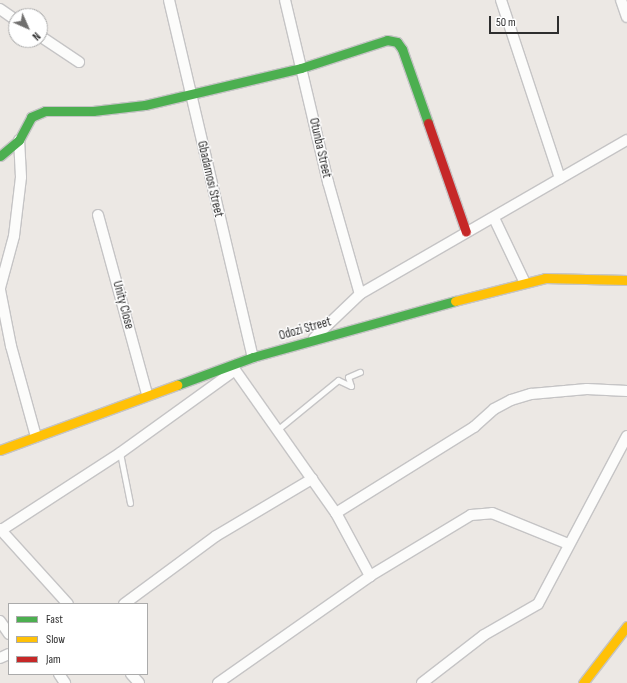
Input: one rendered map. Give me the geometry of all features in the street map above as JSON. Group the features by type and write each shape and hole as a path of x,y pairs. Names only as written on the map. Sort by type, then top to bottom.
{"street":[{"name":"Gbadamosi Street","path":"169,0 253,358"},
{"name":"Otunba Street","path":"285,0 328,182 360,294"},
{"path":"501,0 560,178"},
{"path":"621,0 627,17"},
{"path":"0,156 19,140 31,117 45,111 93,111 145,105 301,68 387,40 397,42 402,49 466,232"},
{"path":"48,41 78,62"},
{"path":"19,140 21,177 14,236 0,289 10,346 36,437"},
{"path":"310,342 360,294 627,140"},
{"name":"Unity Close","path":"98,215 147,394"},
{"path":"494,218 526,283"},
{"name":"Odozi Street","path":"0,450 147,394 253,358 526,283 545,278 627,280"},
{"path":"225,367 235,370 336,513 370,576"},
{"path":"67,603 42,573 0,530 120,453 235,370"},
{"path":"336,513 474,427 494,409 511,400 531,394 587,389 627,391"},
{"path":"422,683 484,634 538,604 568,544 627,436"},
{"path":"125,603 216,536 312,479"},
{"path":"218,683 234,680 370,576 471,515 492,513 568,544"},
{"path":"0,621 8,633"},
{"path":"583,683 627,626"},
{"path":"132,675 139,683"}],"lane":[{"path":"278,430 338,380 351,386 348,377 360,372"},
{"path":"120,453 130,503"}],"traffic: fast":[{"path":"0,156 19,140 31,117 45,111 93,111 145,105 301,68 387,40 397,42 402,49 428,123"},
{"path":"177,385 253,357 455,301"}],"traffic: slow":[{"path":"455,301 545,278 627,280"},
{"path":"0,450 177,385"},
{"path":"583,683 627,626"}],"traffic: jam":[{"path":"428,123 466,232"}]}
